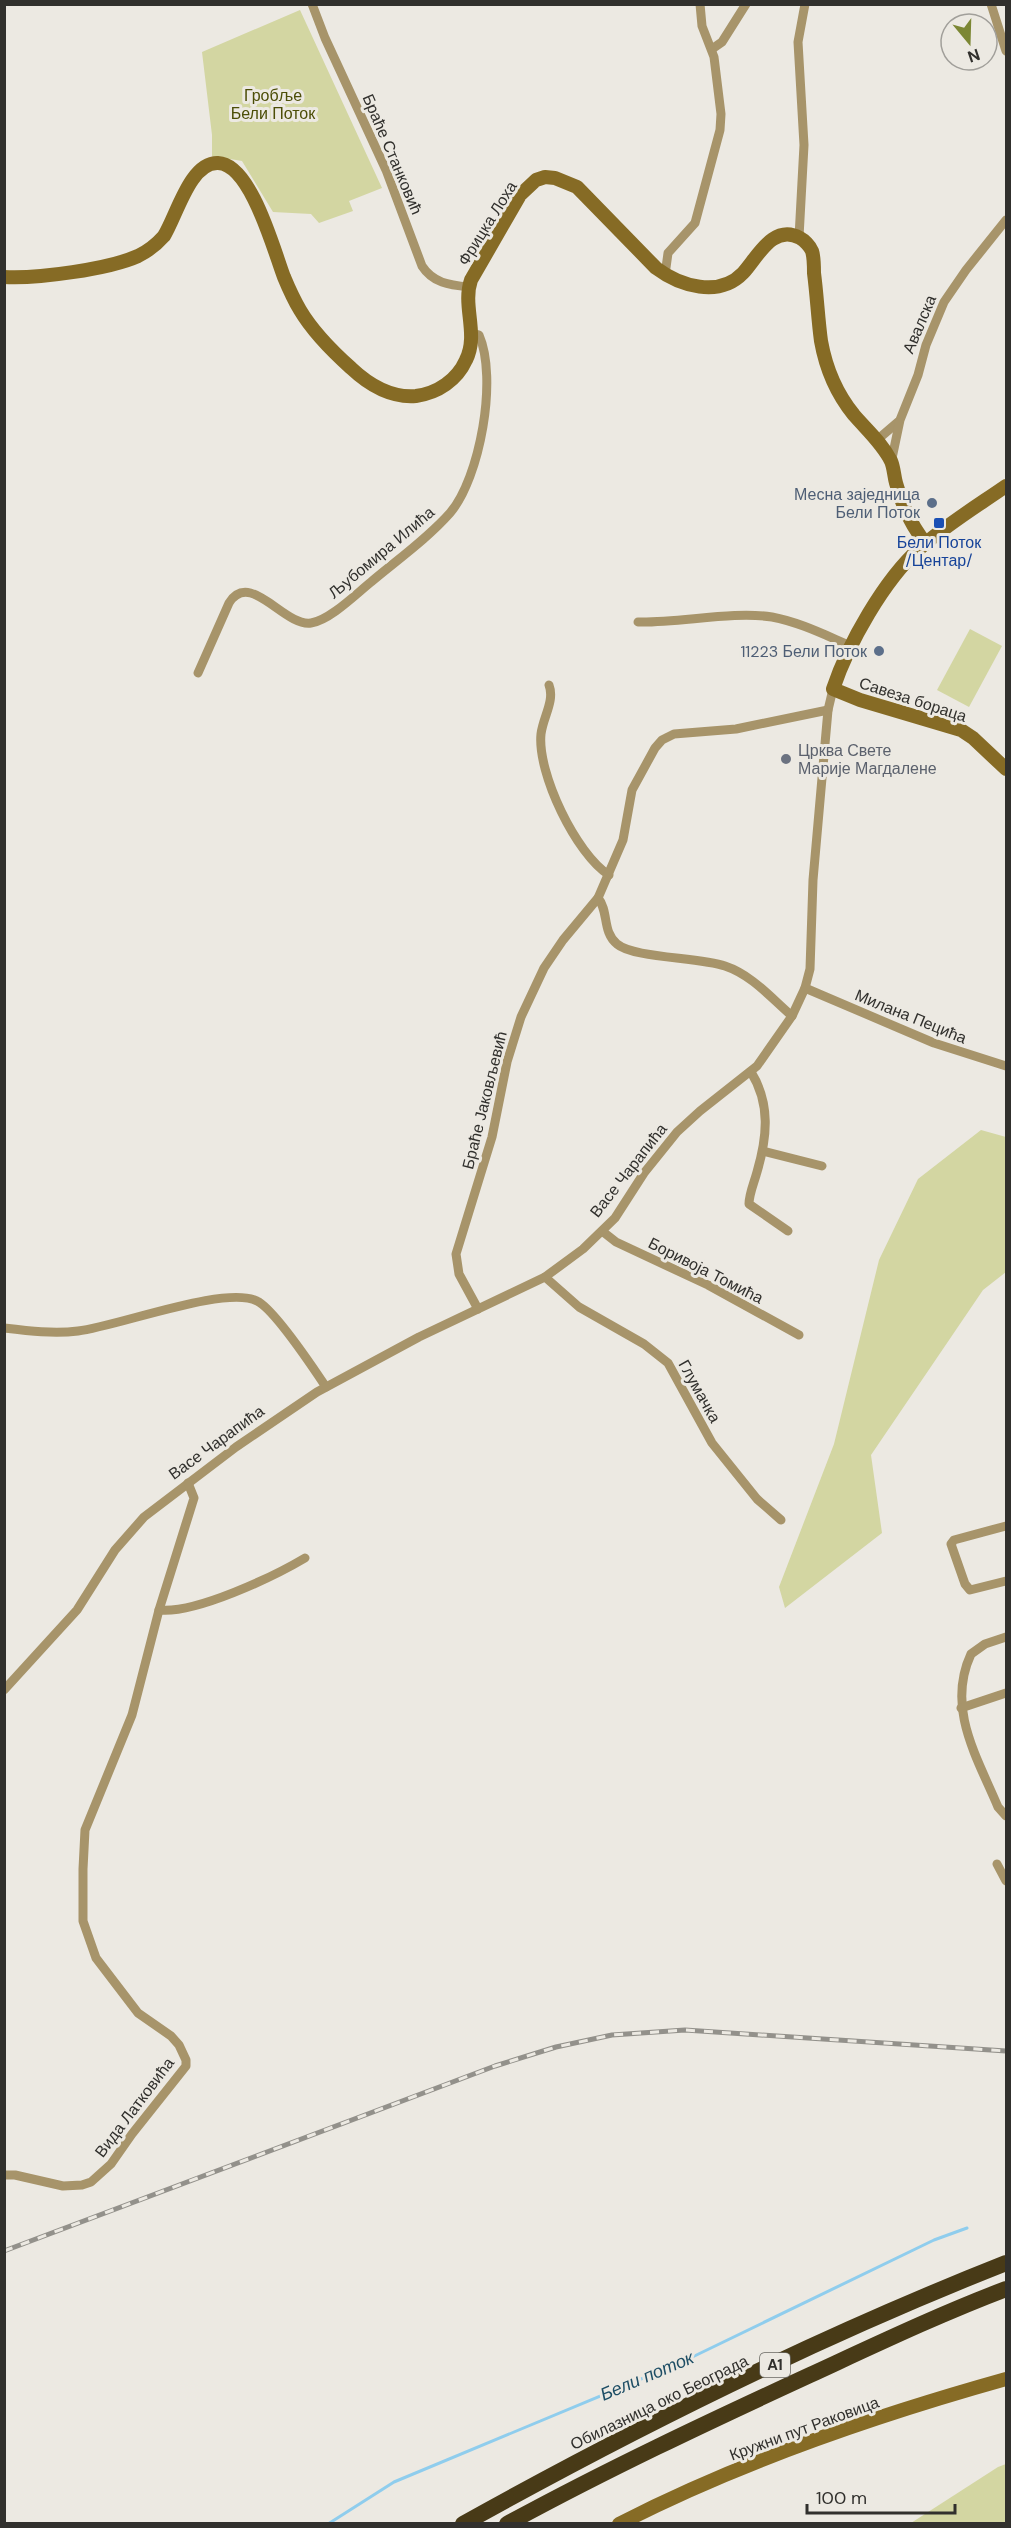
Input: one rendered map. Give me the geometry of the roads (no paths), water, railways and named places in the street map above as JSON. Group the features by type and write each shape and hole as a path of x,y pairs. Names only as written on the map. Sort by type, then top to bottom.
{"highway":[{"name":"Обилазница око Београда","path":"463,2523 679,2410 891,2311 1006,2263"},
{"name":"A1","path":"507,2523 614,2467 716,2418 909,2330 1006,2289"}],"street":[{"name":"Браће Станковић","path":"312,4 325,38 386,170 422,266 430,276 438,281 447,285 469,287"},
{"path":"665,275 668,253 695,223 720,130 720,103 712,50 702,26 700,4"},
{"path":"712,50 722,42 746,4"},
{"path":"805,4 798,42 804,145 799,237 812,250 821,339 828,372 854,414 877,440"},
{"path":"992,4 1006,51"},
{"name":"Фрицка Лоха","path":"4,277 33,276 82,269 138,256 164,236 197,172 204,166 221,163 236,171 248,187 285,280 309,324 340,358 372,385 406,396 436,391 461,371 470,350 472,333 469,287 515,202 530,184 545,177 555,178 577,187 665,275 690,285 721,286 743,273 770,241 787,235 799,237"},
{"name":"Авалска","path":"891,463 900,420 918,375 926,345 944,302 1006,220"},
{"name":"Љубомира Илића","path":"198,673 229,603 240,591 250,593 298,620 310,623 316,621 344,604 450,513 458,502 479,449 485,413 486,358 479,335 472,333"},
{"name":"Авалска","path":"900,420 877,440 891,463 905,512 926,544"},
{"name":"Васе Чарапића","path":"4,1690 77,1610 115,1550 144,1517 272,1422 327,1387 545,1277 583,1249 615,1218 649,1166 677,1132 700,1111 751,1072 792,1016 805,988 811,959 814,873 828,710 842,663 894,578 926,544 1006,486"},
{"path":"638,621 673,622 714,618 770,617 796,624 851,646"},
{"path":"549,685 550,701 541,735 542,755 549,781 555,800 571,830 594,862 609,876"},
{"name":"Савеза бораца","path":"833,689 860,700 960,730 973,738 1006,769"},
{"name":"Браће Јаковљевић","path":"478,1309 459,1274 456,1254 492,1137 498,1100 512,1046 525,1008 544,968 563,940 598,898 609,876 623,840 632,790 646,762 662,740 682,732 736,729 828,710"},
{"path":"598,898 603,905 609,934 623,949 646,954 696,959 727,966 745,975 792,1016"},
{"name":"Милана Пецића","path":"805,988 934,1043 1006,1066"},
{"path":"751,1072 760,1090 767,1120 763,1151 749,1204 789,1231"},
{"path":"763,1151 822,1166"},
{"name":"Боривоја Томића","path":"602,1231 616,1242 708,1285 799,1335"},
{"name":"Глумачка","path":"545,1277 579,1307 644,1344 668,1363 712,1443 766,1509 781,1520"},
{"path":"4,1329 37,1332 78,1331 117,1324 222,1298 251,1299 260,1302 277,1320 327,1387"},
{"name":"Вида Латковића","path":"4,2175 15,2175 63,2186 91,2182 111,2164 186,2066 186,2060 179,2045 171,2036 138,2013 105,1973 90,1947 83,1922 82,1869 85,1830 132,1715 159,1610 194,1498 188,1483"},
{"path":"1006,1526 954,1540 951,1544 967,1588 973,1591 1006,1581"},
{"path":"159,1610 196,1606 276,1574 304,1558"},
{"path":"1006,1637 985,1644 971,1654 963,1682 962,1708 964,1723 981,1767 1000,1811 1006,1816"},
{"path":"962,1708 1006,1693"},
{"path":"997,1864 1006,1881"},
{"name":"Кружни пут Раковица","path":"619,2523 686,2491 773,2455 895,2412 1006,2379"}],"waterway":[{"name":"Бели поток","path":"328,2524 394,2482 682,2362 934,2240 967,2228"}],"railway":[{"path":"4,2251 495,2066 556,2047 612,2035 685,2030 1006,2051"}],"place":[{"name":"Месна заједница Бели Поток","path":"932,503"},
{"name":"Бели Поток /Центар/","path":"939,523"},
{"name":"11223 Бели Поток","path":"879,651"},
{"name":"Црква Свете Марије Магдалене","path":"786,759"}],"park label":[{"name":"Гробље Бели Поток","path":"273,104"}]}
